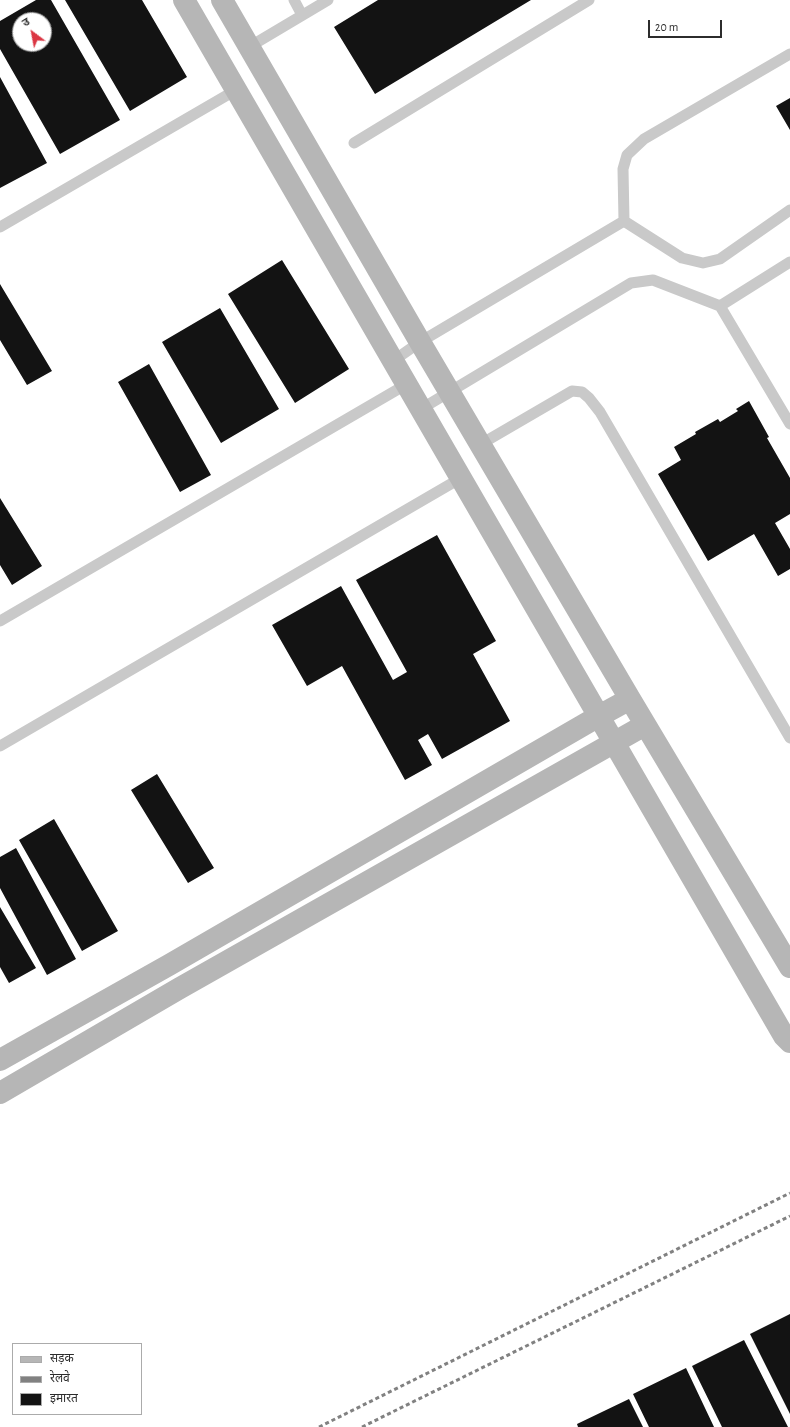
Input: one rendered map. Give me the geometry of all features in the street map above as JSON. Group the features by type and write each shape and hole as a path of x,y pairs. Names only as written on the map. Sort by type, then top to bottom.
{"street":[{"path":"184,0 784,1036 790,1042"},
{"path":"222,0 420,342 645,725 790,967"},
{"path":"0,1060 170,965 630,699"},
{"path":"0,1093 174,992 645,725"}],"lane":[{"path":"294,0 302,15"},
{"path":"249,47 328,0"},
{"path":"354,143 589,0"},
{"path":"624,221 623,169 628,155 644,139 790,54"},
{"path":"0,227 236,90"},
{"path":"624,221 682,258 703,263 720,259 790,210"},
{"path":"393,361 420,342 624,221"},
{"path":"720,306 790,262"},
{"path":"421,409 631,283 653,280 720,306 790,424"},
{"path":"0,621 406,384"},
{"path":"481,444 572,391 582,392 589,398 600,412 790,738"},
{"path":"0,746 461,478"}],"building":[{"path":"36,0 51,0 120,120 60,154 0,49 0,21 12,14 12,52 52,52 52,12 15,12"},
{"path":"65,0 142,0 187,77 130,111"},
{"path":"378,0 531,0 375,94 334,27"},
{"path":"0,77 47,163 0,188"},
{"path":"790,98 790,130 776,106"},
{"path":"282,260 349,369 295,403 228,294"},
{"path":"0,284 52,371 27,385 0,340"},
{"path":"220,308 279,409 221,443 162,342"},
{"path":"149,364 211,475 180,492 118,382"},
{"path":"749,401 769,437 767,438 790,478 790,514 775,523 790,549 790,569 778,576 754,534 708,561 658,474 681,460 674,447 696,434 695,432 718,419 720,422 738,411 736,409"},
{"path":"0,498 42,566 12,585 0,565"},
{"path":"437,535 496,641 473,654 510,721 442,759 428,734 418,740 432,765 405,780 342,666 307,686 272,625 341,586 393,680 407,672 356,580"},
{"path":"157,774 214,868 188,883 131,790"},
{"path":"54,819 118,931 82,951 19,840"},
{"path":"16,848 76,959 47,975 0,888 0,857"},
{"path":"0,907 36,968 9,983 0,967"},
{"path":"790,1314 790,1414 750,1334"},
{"path":"744,1340 788,1427 722,1427 692,1366"},
{"path":"686,1368 714,1427 649,1427 633,1394"},
{"path":"629,1399 643,1427 578,1427 577,1424"}],"railway":[{"path":"319,1427 790,1193"},
{"path":"362,1427 790,1216"}]}
